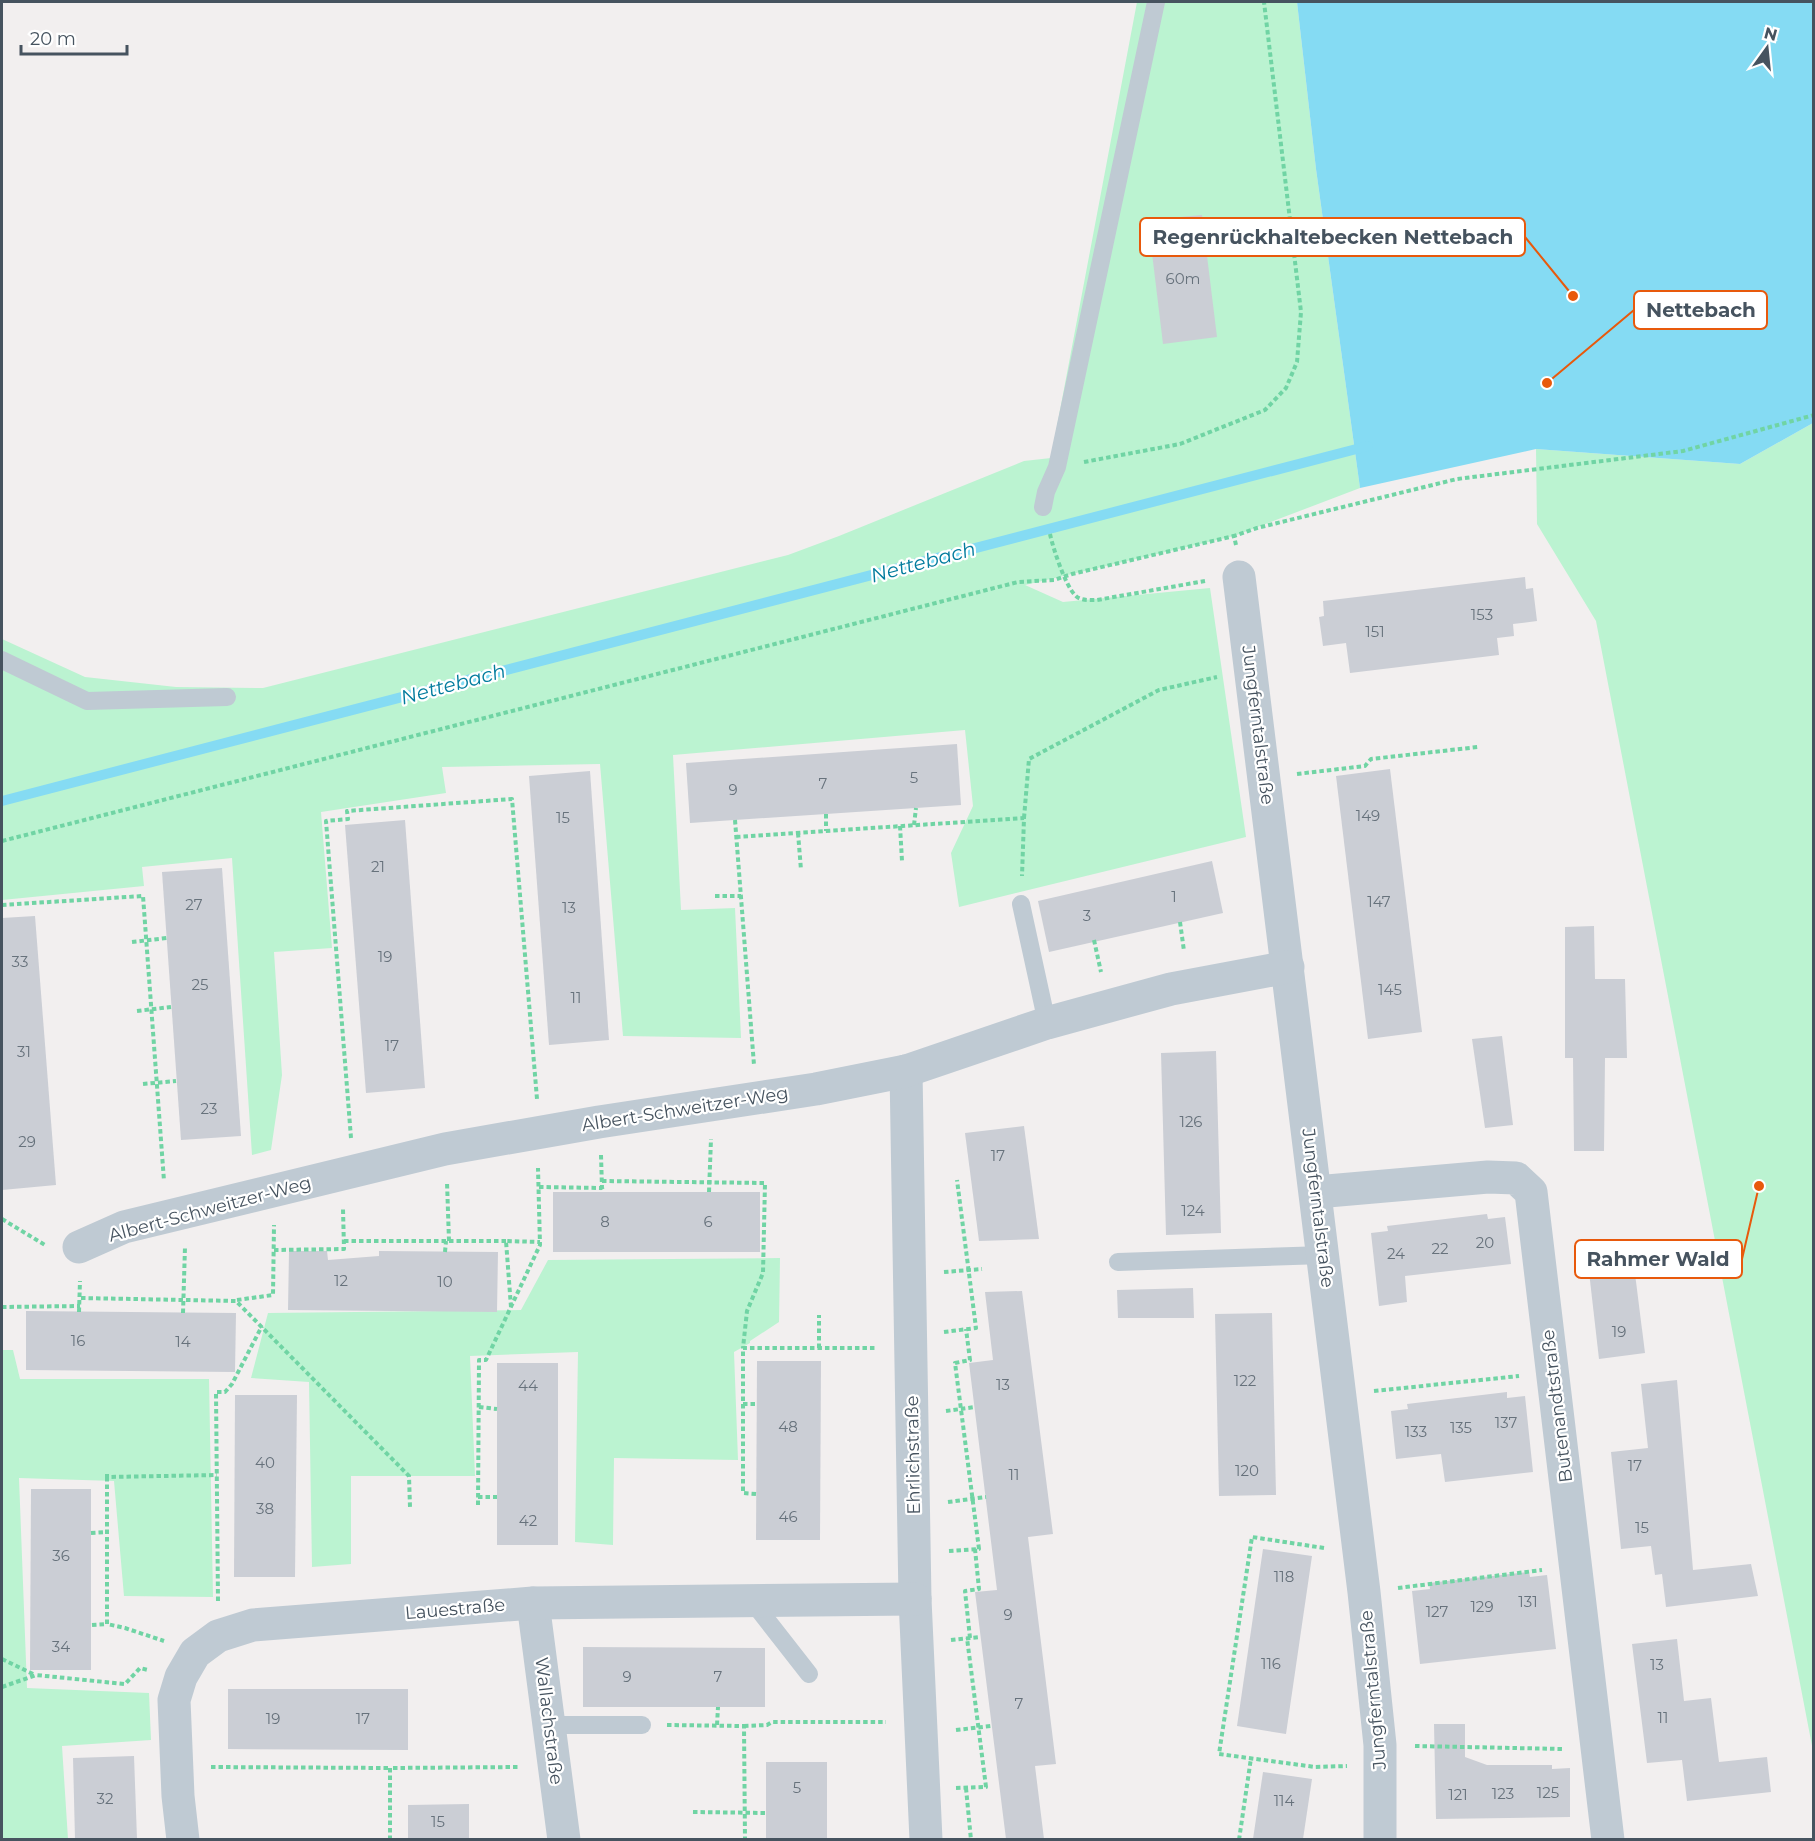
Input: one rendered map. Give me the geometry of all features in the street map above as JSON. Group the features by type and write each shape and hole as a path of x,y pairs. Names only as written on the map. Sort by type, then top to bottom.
{"street":[{"name":"Jungferntalstraße","path":"1239,577 1360,1553 1380,1755 1380,1839"},
{"name":"Albert-Schweitzer-Weg","path":"79,1247 124,1227 445,1149 539,1132 756,1099 906,1071 1047,1023 1171,989 1288,967"},
{"name":"Ehrlichstraße","path":"906,1071 915,1599 926,1839"},
{"name":"Butenandtstraße","path":"1316,1192 1488,1177 1516,1178 1531,1192 1608,1839"},
{"name":"Lauestraße","path":"198,1655 253,1625 533,1603 915,1599"},
{"name":"Wallachstraße","path":"533,1603 564,1839"},
{"path":"183,1839 176,1767 174,1700 198,1655"}],"lane":[{"path":"1043,507 1046,492 1057,467 1156,2"},
{"path":"2,660 87,701 227,697"},
{"path":"1021,904 1047,1023"},
{"path":"1118,1262 1324,1255"},
{"path":"752,1600 809,1674"},
{"path":"550,1725 642,1725"}],"path":[{"path":"1090,461 1180,444 1265,410 1286,388 1297,362 1300,312 1264,2"},
{"path":"2,841 1018,582 1054,580 1457,478 1683,451 1814,415"},
{"path":"1054,552 1075,595 1084,600 1097,600 1239,577 1234,536"},
{"path":"1021,904 1029,759 1159,690 1251,669"},
{"path":"1264,778 1365,766 1371,759 1478,747"},
{"path":"274,1250 344,1249 348,1173 326,821 348,819 347,810 512,799 539,1132 540,1245 486,1360 479,1360 478,1505"},
{"path":"914,825 916,808"},
{"path":"826,814 826,831"},
{"path":"736,837 1024,818"},
{"path":"735,820 756,1099"},
{"path":"900,826 902,861"},
{"path":"798,833 801,870"},
{"path":"2,905 143,896 157,1082 176,1215 184,1300 183,1313"},
{"path":"715,896 741,896"},
{"path":"132,942 167,938"},
{"path":"137,1011 171,1007"},
{"path":"143,1083 176,1081"},
{"path":"709,1192 711,1106"},
{"path":"445,1149 447,1241 445,1252"},
{"path":"743,1348 819,1348 911,1342 976,1328 957,1180"},
{"path":"602,1181 765,1183 763,1273 747,1311 743,1348 743,1493 756,1494"},
{"path":"539,1187 602,1188"},
{"path":"81,1298 237,1300 273,1295 275,1191"},
{"path":"2,1219 47,1246"},
{"path":"344,1241 540,1242"},
{"path":"506,1241 511,1308"},
{"path":"237,1300 409,1476 410,1507"},
{"path":"2,1307 80,1306"},
{"path":"819,1315 819,1348"},
{"path":"198,1655 217,1475 216,1392 225,1392 232,1384 262,1326"},
{"path":"914,1554 979,1549 955,1363 970,1360 966,1329"},
{"path":"1341,1395 1553,1373"},
{"path":"743,1404 757,1404"},
{"path":"479,1407 497,1409"},
{"path":"107,1624 107,1475 217,1475"},
{"path":"478,1497 497,1497"},
{"path":"91,1533 107,1532"},
{"path":"1360,1553 1252,1537 1219,1754 1315,1767 1380,1755 1597,1750"},
{"path":"924,1791 986,1787 968,1638 965,1591 979,1589 975,1549"},
{"path":"1364,1592 1575,1566"},
{"path":"92,1625 107,1624 138,1632 198,1655"},
{"path":"2,1659 36,1676 124,1684 140,1668 198,1655"},
{"path":"2,1687 36,1676"},
{"path":"717,1725 718,1707"},
{"path":"642,1725 744,1726 766,1725 771,1722 921,1722"},
{"path":"744,1726 745,1839"},
{"path":"1239,1839 1251,1758"},
{"path":"176,1767 555,1767"},
{"path":"390,1768 390,1839"},
{"path":"966,1788 972,1839"},
{"path":"693,1812 766,1813"}],"green space":[{"path":"1137,2 1297,2 1316,169 1360,488 1234,536 1025,585 1063,602 1210,588 1246,837 959,907 951,853 973,806 965,730 673,755 681,910 735,908 741,1038 623,1036 600,764 442,767 446,793 321,812 332,948 274,952 282,1075 271,1150 252,1155 232,858 142,867 144,886 2,900 2,639 85,677 176,687 263,688 788,555 1024,461 1051,458"},
{"path":"1813,423 1813,1751 1596,621 1537,524 1536,449 1740,464"},
{"path":"780,1258 779,1322 734,1352 738,1460 614,1458 613,1545 575,1542 578,1352 470,1356 475,1476 351,1476 351,1564 312,1567 309,1382 251,1378 268,1313 521,1310 548,1260"},
{"path":"2,1350 13,1350 20,1379 209,1379 213,1597 124,1596 114,1481 19,1478 27,1688 149,1693 151,1740 62,1746 68,1839 2,1839"}],"water":[{"path":"1297,2 1813,2 1813,423 1740,464 1536,449 1360,488 1316,169"}],"building":[{"path":"1202,215 1217,337 1163,344 1148,220"},
{"path":"1525,577 1526,589 1533,588 1537,621 1513,624 1514,636 1497,638 1499,655 1350,673 1346,643 1323,646 1319,617 1324,616 1323,601"},
{"path":"957,744 961,805 690,823 686,763"},
{"path":"1390,769 1422,1032 1368,1039 1336,776"},
{"path":"590,771 609,1040 549,1045 529,776"},
{"path":"405,820 425,1088 366,1093 345,825"},
{"path":"1212,861 1223,913 1049,952 1038,901"},
{"path":"222,868 241,1136 181,1140 162,872"},
{"path":"35,916 56,1185 2,1190 2,918"},
{"path":"1594,926 1595,979 1625,979 1627,1058 1605,1058 1604,1151 1574,1151 1573,1058 1565,1058 1565,927"},
{"path":"1502,1036 1513,1125 1485,1128 1472,1039"},
{"path":"1216,1051 1221,1233 1166,1235 1161,1053"},
{"path":"1024,1126 1039,1239 979,1241 965,1133"},
{"path":"553,1192 760,1192 760,1252 553,1252"},
{"path":"1487,1214 1488,1219 1505,1217 1511,1264 1405,1276 1407,1302 1379,1306 1371,1233 1388,1231 1387,1226"},
{"path":"289,1251 327,1251 328,1260 379,1256 379,1251 498,1252 497,1312 288,1310"},
{"path":"1633,1258 1645,1353 1599,1359 1588,1263"},
{"path":"1193,1288 1194,1318 1118,1318 1117,1290"},
{"path":"1022,1291 1053,1534 1028,1537 1056,1764 1035,1766 1044,1839 1006,1839 975,1592 997,1590 969,1363 993,1360 985,1292"},
{"path":"26,1311 236,1313 235,1372 26,1370"},
{"path":"1272,1313 1276,1495 1219,1496 1215,1314"},
{"path":"757,1361 821,1361 820,1540 756,1540"},
{"path":"497,1363 558,1363 558,1545 497,1545"},
{"path":"1677,1380 1693,1570 1751,1564 1758,1596 1666,1607 1662,1574 1655,1575 1651,1546 1621,1549 1611,1452 1648,1448 1641,1384"},
{"path":"1507,1392 1507,1398 1525,1396 1533,1472 1445,1482 1441,1454 1396,1459 1391,1411 1408,1409 1407,1404"},
{"path":"235,1395 297,1395 295,1577 234,1577"},
{"path":"31,1489 91,1489 91,1670 30,1670"},
{"path":"1263,1549 1312,1556 1286,1734 1237,1726"},
{"path":"1529,1572 1530,1577 1547,1575 1556,1649 1420,1664 1412,1591 1430,1589 1429,1583"},
{"path":"1677,1639 1684,1701 1711,1698 1719,1762 1767,1757 1771,1792 1687,1801 1682,1760 1647,1763 1632,1644"},
{"path":"583,1647 765,1648 765,1707 583,1707"},
{"path":"228,1689 408,1689 408,1750 228,1749"},
{"path":"1434,1724 1465,1724 1465,1757 1487,1765 1552,1765 1552,1769 1570,1768 1570,1817 1436,1819"},
{"path":"134,1756 137,1839 75,1839 73,1758"},
{"path":"766,1762 827,1762 827,1839 766,1839"},
{"path":"1263,1772 1312,1779 1303,1839 1253,1839"},
{"path":"469,1804 469,1839 408,1839 408,1805"}],"waterway":[{"name":"Nettebach","path":"2,801 1368,446"}],"place":[{"name":"Regenrückhaltebecken Nettebach","path":"1573,296"},
{"name":"Nettebach","path":"1547,383"},
{"name":"Rahmer Wald","path":"1759,1186"}]}
